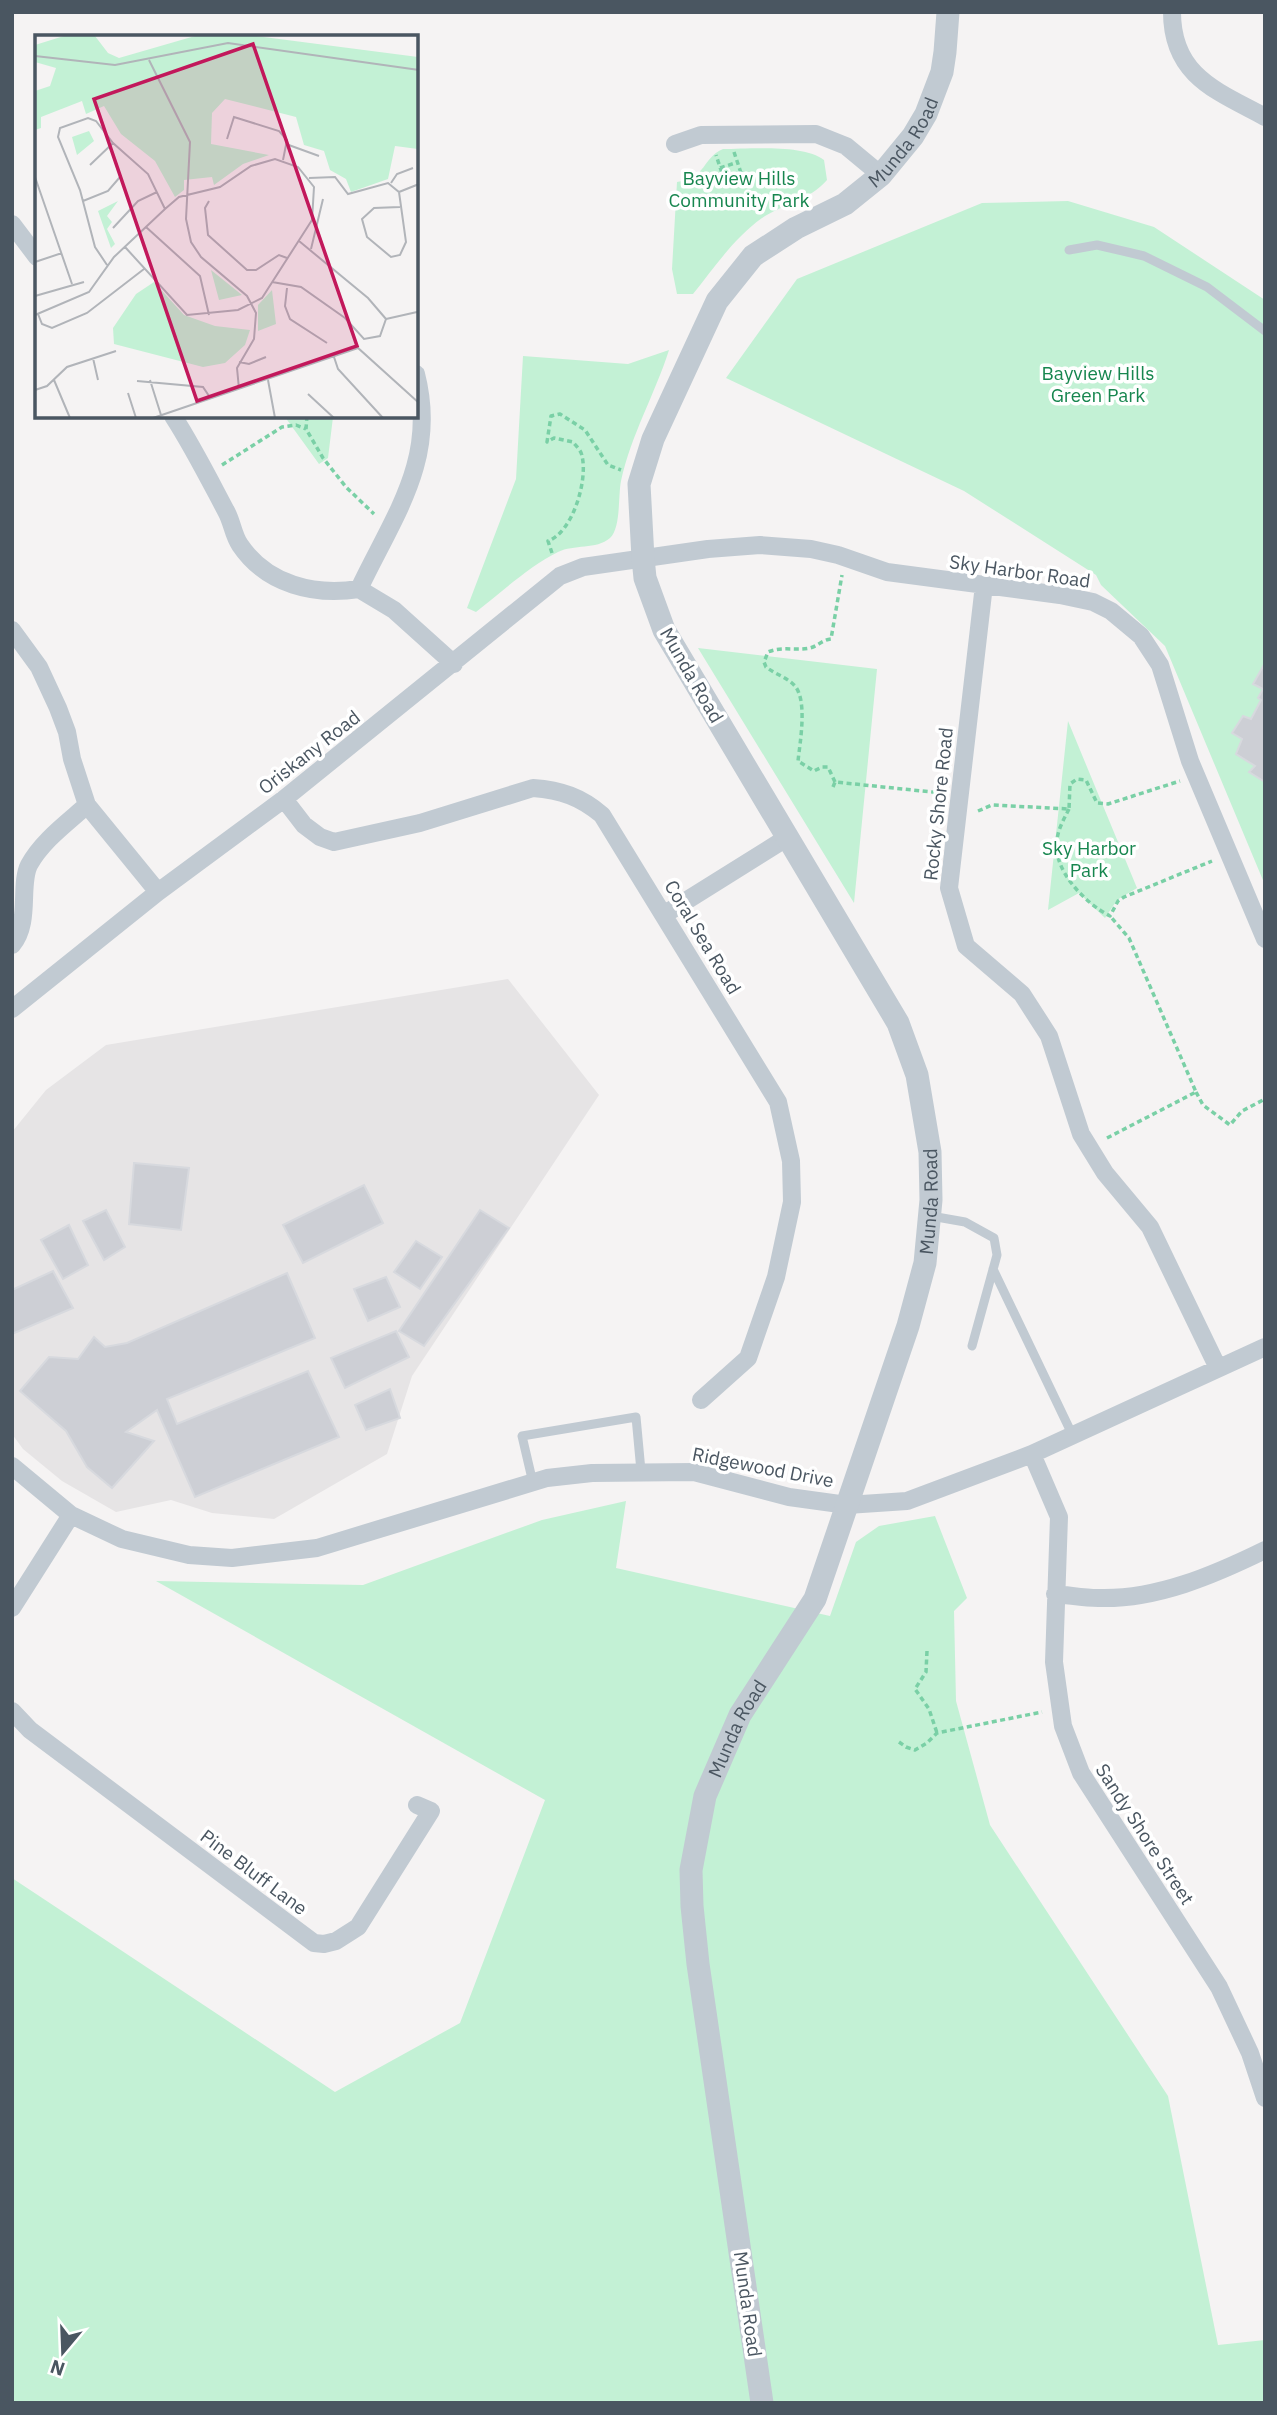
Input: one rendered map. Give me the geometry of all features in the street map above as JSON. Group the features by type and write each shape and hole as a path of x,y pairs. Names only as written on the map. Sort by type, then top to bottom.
{"street":[{"name":"Munda Road","path":"762,2403 698,1964 691,1870 705,1796 740,1715 815,1599 908,1326 925,1263 930,1215 930,1152 917,1076 898,1023 664,630 645,578 639,484 653,439 717,301 753,256 796,228 845,204 881,175 913,136 931,102 946,52 948,12"},
{"path":"1172,12 1173,28 1180,52 1195,75 1204,85 1265,117"},
{"path":"675,144 701,135 816,134 846,146 881,175"},
{"path":"12,224 35,254"},
{"path":"359,589 406,495 419,459 424,431 418,384"},
{"path":"174,418 227,513 239,543 252,559 275,577 296,587 342,592 359,589 394,610 454,664"},
{"name":"Sky Harbor Road","path":"643,558 708,548 760,545 811,549 887,572 1093,602 1126,623 1146,643 1160,665 1190,761 1265,939"},
{"name":"Oriskany Road","path":"12,1009 158,892 284,799 560,576 583,567 643,558"},
{"name":"Rocky Shore Road","path":"984,585 949,887 966,946 1022,994 1049,1037 1082,1133 1105,1173 1150,1227 1218,1368"},
{"path":"12,630 39,667 58,708 87,805 158,892"},
{"name":"Coral Sea Road","path":"284,799 304,825 334,842 420,823 533,788 572,794 602,815 778,1102 791,1161 792,1202 776,1277 748,1358 701,1400"},
{"path":"12,945 22,922 28,867 52,836 87,805"},
{"path":"665,914 788,837"},
{"name":"Ridgewood Drive","path":"71,1515 122,1539 189,1555 232,1558 317,1548 547,1478 592,1473 694,1472 789,1497 847,1505 907,1501 1032,1454 1265,1347"},
{"name":"Sandy Shore Street","path":"1032,1454 1059,1517 1054,1661 1063,1726 1081,1773 1258,2051 1265,2098"},
{"path":"12,1465 71,1515 12,1608"},
{"path":"1055,1594 1100,1598 1141,1594 1208,1577 1265,1550"},
{"name":"Pine Bluff Lane","path":"12,1711 40,1738 314,1943 336,1941 358,1927 431,1811 417,1805"}],"lane":[{"path":"1069,250 1097,246 1144,256 1207,287 1265,331"},
{"path":"930,1215 965,1222 994,1238 997,1255 972,1346"},
{"path":"993,1269 1072,1434"},
{"path":"533,1483 522,1436 636,1417 642,1471"}],"path":[{"path":"734,151 742,176"},
{"path":"707,179 722,173 716,155"},
{"path":"720,168 738,162"},
{"path":"552,553 548,541 555,539 563,531 570,518 578,500 584,469 582,453 573,442 554,438 547,442 551,416 560,414 585,430 608,465 621,470"},
{"path":"306,429 307,418"},
{"path":"222,466 282,427 296,425 306,429 335,473 374,514"},
{"path":"842,573 831,639 823,640 811,648 775,649 768,652 764,662 766,667 796,687 799,694 802,710 799,761 814,771 828,767 834,785 944,793"},
{"path":"1180,782 1108,804 1097,803 1086,780 1077,779 1070,784 1069,808 1057,840 1056,851 1074,886 1099,911 1110,916 1129,938 1203,1105 1230,1125 1242,1111 1265,1099"},
{"path":"978,811 992,804 1069,808"},
{"path":"1110,916 1118,901 1124,897 1212,861"},
{"path":"1107,1138 1196,1092"},
{"path":"927,1651 926,1672 915,1689 929,1709 937,1733"},
{"path":"900,1742 915,1750 928,1743 937,1733 1042,1712"}],"shaded area":[{"path":"508,979 599,1095 412,1376 387,1454 274,1519 212,1513 171,1500 116,1512 62,1481 23,1449 12,1434 12,1132 46,1090 106,1045"}],"green space":[{"name":"Bayview Hills Community Park","path":"776,148 815,155 824,160 827,180 813,192 770,213 752,226 693,294 677,294 672,269 677,182 694,176 711,157 723,149"},
{"name":"Bayview Hills Green Park","path":"1068,201 1154,227 1265,300 1265,885 1165,646 1101,585 1096,575 964,491 726,378 797,279 982,203"},
{"path":"669,350 625,464 614,533 604,542 558,552 526,572 476,612 467,608 516,479 523,356 628,364"},
{"path":"286,418 333,418 328,458 319,464"},
{"path":"698,648 877,669 854,903"},
{"name":"Sky Harbor Park","path":"1068,721 1137,888 1117,900 1105,918 1079,893 1048,910"},
{"path":"626,1501 616,1568 830,1616 856,1542 879,1526 935,1516 967,1598 954,1611 956,1701 990,1825 1168,2096 1218,2345 1265,2340 1265,2403 12,2403 12,1878 335,2092 460,2023 545,1800 156,1581 363,1585 542,1520"}],"building":[{"path":"1265,663 1265,782 1249,772 1255,766 1236,754 1242,739 1232,733 1243,716 1251,719 1261,700 1258,698 1263,689 1253,684"},
{"path":"134,1163 189,1168 181,1230 129,1224"},
{"path":"364,1185 383,1223 303,1263 283,1225"},
{"path":"106,1210 125,1247 104,1260 83,1221"},
{"path":"480,1210 509,1228 424,1346 399,1331"},
{"path":"69,1225 88,1265 63,1279 41,1240"},
{"path":"416,1241 442,1257 420,1289 394,1272"},
{"path":"53,1271 73,1308 12,1334 12,1290"},
{"path":"287,1273 315,1338 167,1399 177,1424 308,1371 339,1437 195,1497 157,1410 126,1432 154,1441 112,1488 87,1467 66,1431 20,1391 49,1357 78,1359 94,1337 105,1347 127,1343"},
{"path":"386,1277 400,1307 368,1321 354,1289"},
{"path":"396,1331 409,1357 345,1388 331,1358"},
{"path":"390,1389 400,1418 366,1430 355,1405"}]}
